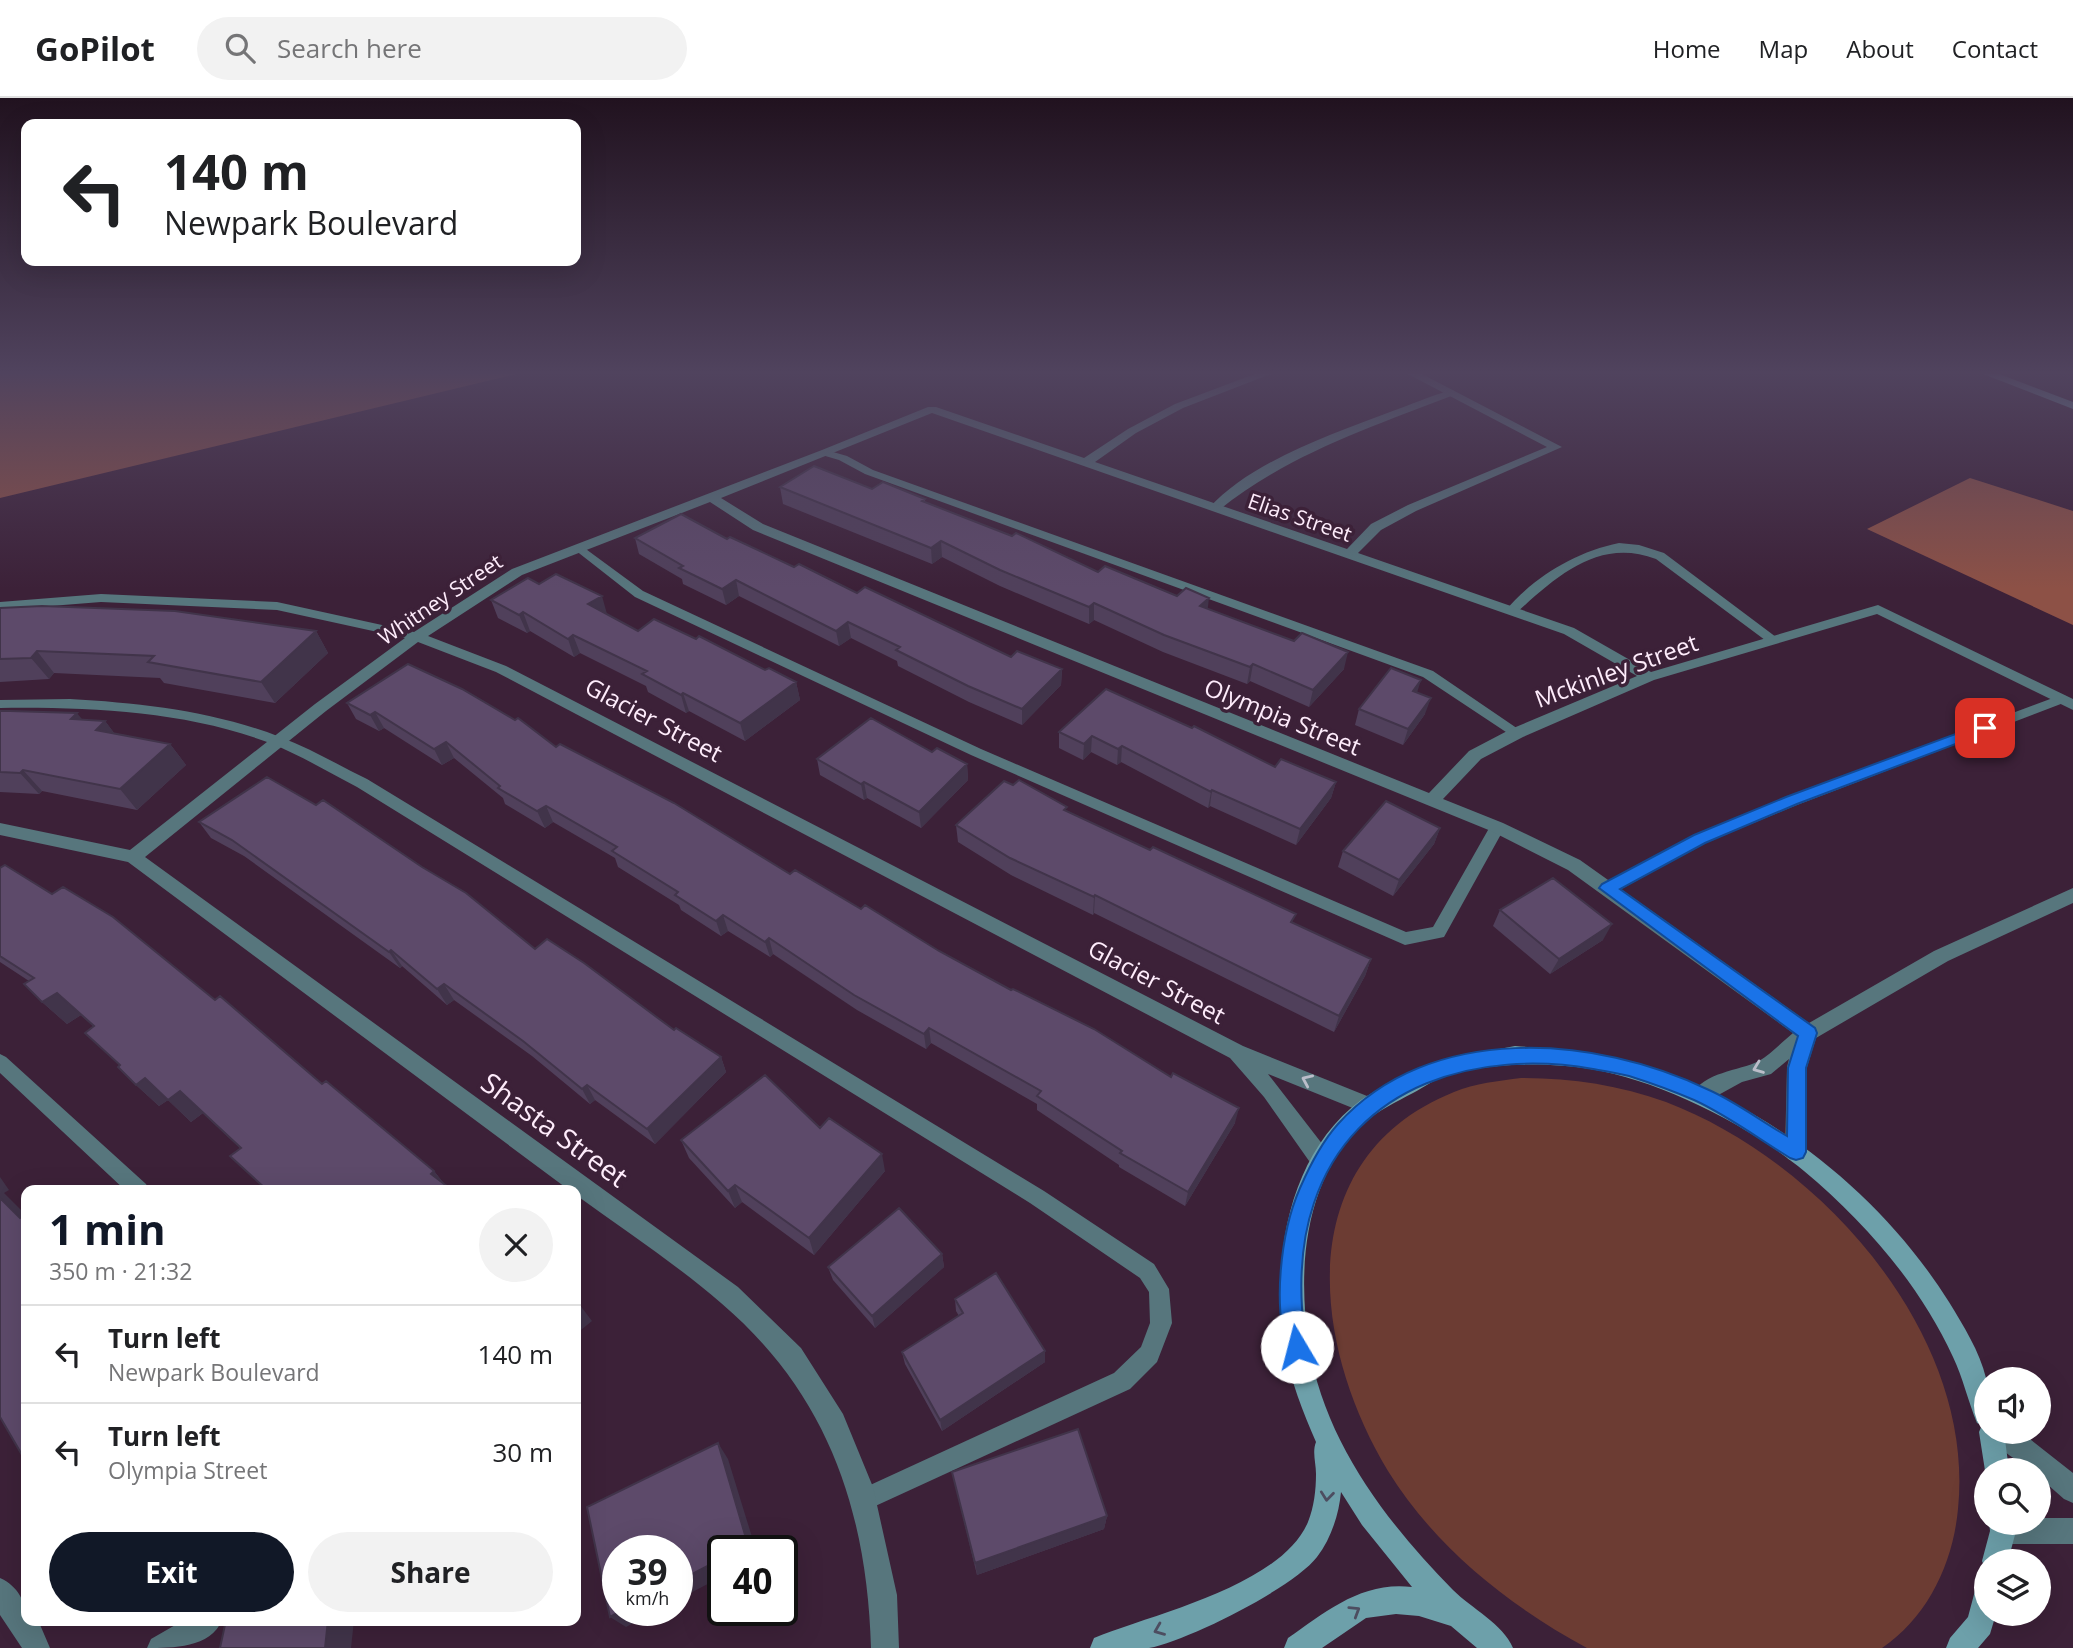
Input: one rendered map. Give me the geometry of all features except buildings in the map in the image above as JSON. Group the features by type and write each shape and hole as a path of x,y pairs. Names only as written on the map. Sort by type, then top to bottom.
{"street":[{"name":"Whitney Street","path":"134,856 277,741 418,637 517,572 847,444"},
{"name":"Elias Street","path":"1031,444 1569,631 1649,677"},
{"path":"1084,463 1112,444"},
{"path":"1349,554 1376,527 1412,508 1556,447 1551,444"},
{"name":"Olympia Street","path":"711,497 758,527 1497,827 1574,865 1808,1033"},
{"name":"Glacier Street","path":"0,606 101,598 277,606 418,637 501,669 1236,1052 1370,1106"},
{"name":"Mckinley Street","path":"1432,800 1475,755 1517,733 1649,677 1878,609 2067,702"},
{"name":"Shasta Street","path":"0,830 134,856 581,1185"},
{"path":"1702,1095 1737,1075 1764,1068 1808,1033 1941,956 2073,895"},
{"path":"1796,1152 1797,1068 1808,1033"},
{"name":"Glacier Street","path":"1236,1052 1271,1091 1322,1160"},
{"path":"1104,1648 1208,1611 1279,1574 1308,1547 1326,1510 1330,1470 1321,1429 1300,1366 1292,1307 1293,1252 1303,1203 1322,1160 1344,1131 1370,1106 1423,1074 1485,1057 1554,1055 1627,1068 1702,1095 1796,1152 1859,1206 1915,1272 1960,1346 1974,1383"},
{"name":"Shasta Street","path":"581,1185 730,1295 792,1357 834,1423 860,1487 883,1595 885,1648"},
{"path":"1321,1429 1355,1494 1402,1559 1460,1619"},
{"path":"2018,1444 2073,1490"},
{"path":"2051,1530 2073,1531"},
{"path":"1,1596 21,1620"},
{"path":"1298,1648 1362,1605 1399,1599 1440,1608 1460,1619 1499,1648"},
{"path":"26,1626 36,1648"},
{"path":"1960,1648 1979,1626"}],"lane":[{"path":"1215,508 1241,485 1317,444"},
{"path":"826,453 843,458 869,472 1428,674 1517,733"},
{"path":"1511,611 1546,579 1566,566 1615,546 1628,545 1660,556 1774,640"},
{"path":"579,548 639,594 976,752 1405,939 1438,933 1497,827"},
{"path":"1608,888 1700,839 1792,801 2067,702"},
{"path":"0,704 131,707 230,726 277,741 362,783 1037,1197 1147,1270 1160,1289 1161,1323 1149,1354 1122,1381 863,1500"},
{"path":"0,1062 134,1185"},
{"path":"160,1648 199,1626"}],"shaded area":[{"path":"0,444 224,444 0,498"},
{"path":"1970,478 2073,511 2073,625 1867,529"},
{"path":"1521,1078 1576,1081 1631,1091 1666,1102 1724,1129 1780,1166 1831,1211 1877,1262 1914,1319 1942,1380 1957,1444 1958,1509 1950,1549 1935,1587 1913,1621 1882,1648 1587,1648 1529,1613 1451,1550 1407,1499 1388,1471 1362,1421 1343,1367 1332,1313 1331,1259 1341,1207 1364,1161 1401,1122 1462,1089"}],"route":[{"path":"1297,1347 1292,1307 1293,1252 1303,1203 1322,1160 1344,1131 1370,1106 1423,1074 1485,1057 1554,1055 1627,1068 1702,1095 1796,1152 1797,1068 1808,1033 1608,888 1700,839 1985,728"}]}
